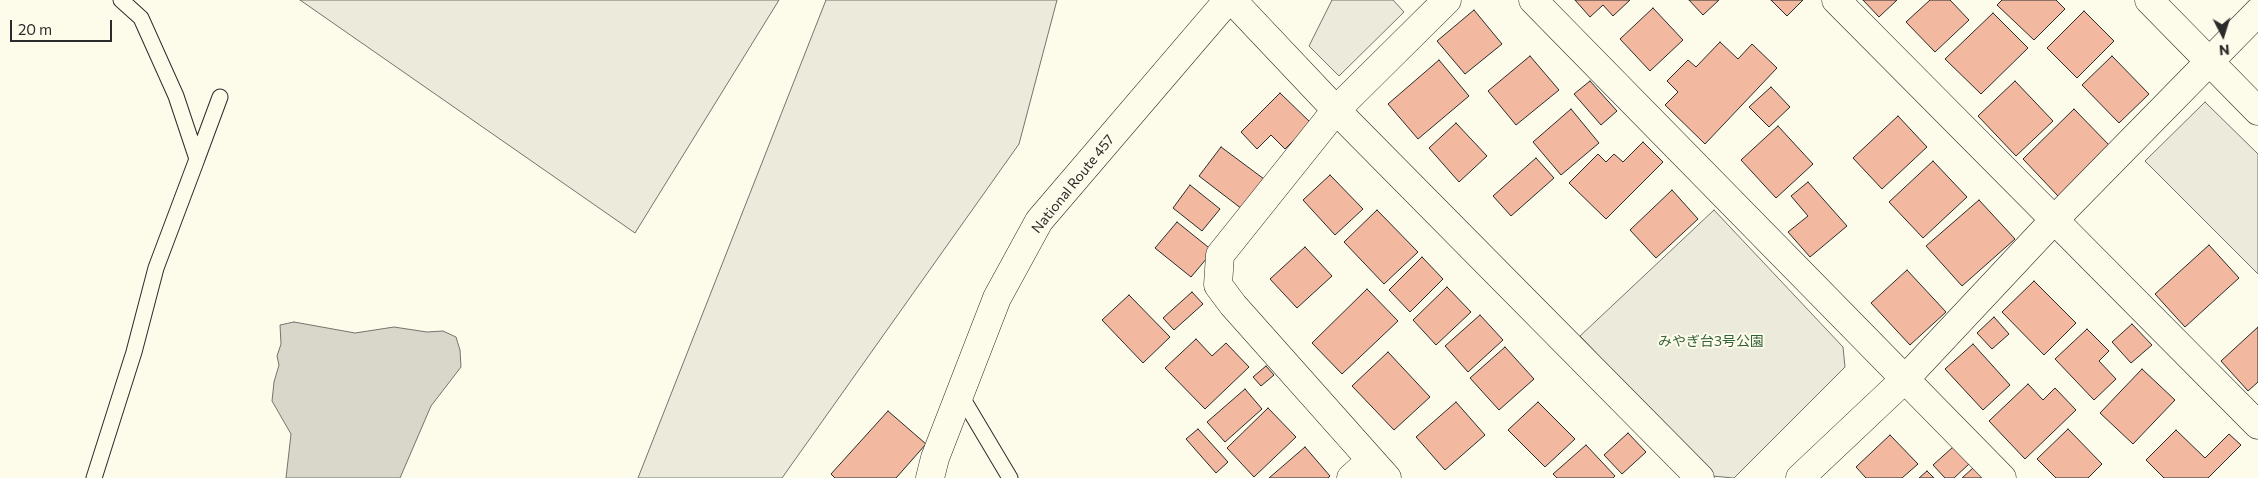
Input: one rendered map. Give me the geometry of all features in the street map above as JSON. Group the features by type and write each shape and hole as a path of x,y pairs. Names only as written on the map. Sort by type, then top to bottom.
{"main road":[{"name":"National Route 457","path":"930,478 996,298 1039,221 1228,0"},
{"path":"1232,0 1336,110 1700,478"},
{"path":"1369,472 1218,285 1220,255 1336,110 1447,0"},
{"path":"1533,0 1906,378 2002,478"},
{"path":"1836,0 2258,425"},
{"path":"2149,0 2258,111"},
{"path":"1800,478 1906,378 2055,219 2258,12"}],"lane":[{"path":"120,0 141,18 176,96 197,159"},
{"path":"94,478 134,352 156,268 220,97"},
{"path":"960,394 1010,478"}],"green space":[{"path":"300,0 779,0 635,233"},
{"path":"826,0 1057,0 1019,144 782,478 638,478"},
{"name":"みやぎ台3号公園","path":"1714,210 1843,347 1845,367 1734,478 1712,476 1580,336"}],"shaded area":[{"path":"1332,0 1393,0 1404,12 1339,76 1309,46"},
{"path":"2205,102 2258,154 2258,274 2145,161"},
{"path":"294,322 355,333 394,327 427,332 443,331 456,337 460,350 461,367 431,406 400,478 286,478 291,434 272,401 274,382 279,365 277,356 281,344 280,325"}],"building":[{"path":"1575,0 1630,0 1613,16 1603,5 1590,17"},
{"path":"1689,0 1719,0 1703,15"},
{"path":"1771,0 1803,0 1787,16"},
{"path":"1863,0 1897,0 1879,17"},
{"path":"1930,0 1950,0 1969,20 1935,52 1906,22"},
{"path":"2002,0 2056,0 2065,9 2034,40 1997,5"},
{"path":"1653,8 1683,40 1650,71 1620,39"},
{"path":"1474,10 1502,44 1465,74 1437,41"},
{"path":"2084,11 2114,41 2077,78 2047,48"},
{"path":"1993,13 2028,48 1981,94 1945,59"},
{"path":"1720,42 1738,59 1752,44 1777,68 1705,144 1665,105 1678,92 1667,81 1688,60 1696,67"},
{"path":"1530,56 1559,90 1516,125 1488,91"},
{"path":"2112,56 2149,94 2119,123 2082,85"},
{"path":"1439,60 1469,96 1418,139 1388,104"},
{"path":"1590,81 1617,111 1601,125 1574,94"},
{"path":"2015,81 2053,121 2016,156 1978,116"},
{"path":"1771,87 1790,107 1769,127 1749,107"},
{"path":"1280,93 1311,123 1285,149 1271,135 1257,149 1241,132"},
{"path":"1571,109 1599,143 1561,175 1533,142"},
{"path":"2074,109 2110,146 2058,196 2023,159"},
{"path":"1898,116 1927,147 1882,189 1853,158"},
{"path":"1456,123 1487,156 1459,182 1429,148"},
{"path":"1778,126 1813,164 1776,198 1741,160"},
{"path":"1643,142 1663,162 1606,219 1569,183 1598,154 1606,162 1614,154 1623,162"},
{"path":"1221,147 1264,179 1242,209 1199,176"},
{"path":"1536,158 1554,178 1511,216 1493,196"},
{"path":"1933,161 1967,197 1923,238 1889,202"},
{"path":"1330,175 1363,209 1335,235 1303,200"},
{"path":"1808,182 1847,226 1810,257 1788,232 1808,216 1791,196"},
{"path":"1190,185 1220,209 1202,231 1173,208"},
{"path":"1672,190 1698,219 1656,258 1630,230"},
{"path":"1979,200 2015,239 1962,286 1926,246"},
{"path":"1377,210 1418,252 1384,284 1344,242"},
{"path":"1177,222 1213,251 1191,277 1155,248"},
{"path":"2209,245 2239,278 2185,327 2155,294"},
{"path":"1305,247 1332,276 1297,308 1270,279"},
{"path":"1422,257 1443,279 1410,312 1389,290"},
{"path":"1907,270 1946,312 1910,345 1871,303"},
{"path":"2034,281 2076,323 2044,355 2002,312"},
{"path":"1447,287 1471,312 1436,345 1413,320"},
{"path":"1367,289 1398,321 1342,374 1312,343"},
{"path":"1192,292 1203,304 1174,330 1163,318"},
{"path":"1129,295 1170,337 1143,363 1102,320"},
{"path":"1480,315 1503,340 1468,372 1445,346"},
{"path":"1994,317 2009,334 1992,349 1977,333"},
{"path":"2132,324 2152,345 2131,363 2112,342"},
{"path":"2258,327 2258,382 2248,391 2221,361"},
{"path":"2087,329 2109,351 2099,361 2116,379 2094,400 2055,359"},
{"path":"1196,339 1212,356 1226,343 1249,367 1205,409 1165,368"},
{"path":"1973,344 2010,385 1983,410 1945,369"},
{"path":"1505,347 1534,379 1499,410 1470,378"},
{"path":"1388,352 1430,397 1394,430 1352,386"},
{"path":"1266,366 1274,375 1261,386 1253,377"},
{"path":"2142,369 2175,400 2133,444 2100,413"},
{"path":"2028,384 2043,400 2055,388 2076,410 2025,459 1989,421"},
{"path":"1245,389 1262,409 1225,442 1207,422"},
{"path":"1456,402 1485,435 1445,470 1416,437"},
{"path":"1538,402 1575,439 1545,467 1508,430"},
{"path":"1268,408 1296,437 1254,477 1227,448"},
{"path":"888,411 926,444 896,478 835,478 831,474"},
{"path":"1198,429 1228,462 1216,473 1186,439"},
{"path":"2068,429 2102,464 2088,478 2056,478 2037,459"},
{"path":"2176,430 2205,458 2229,434 2241,445 2208,478 2164,478 2146,460"},
{"path":"1628,433 1646,452 1622,474 1604,455"},
{"path":"1890,435 1918,464 1902,478 1866,478 1856,467"},
{"path":"1586,445 1615,476 1613,478 1557,478 1553,474"},
{"path":"1305,447 1330,476 1328,478 1269,478"},
{"path":"1953,447 1969,464 1954,478 1945,478 1933,465"},
{"path":"1973,468 1983,478 1962,478"},
{"path":"1927,471 1934,478 1919,478"}]}
